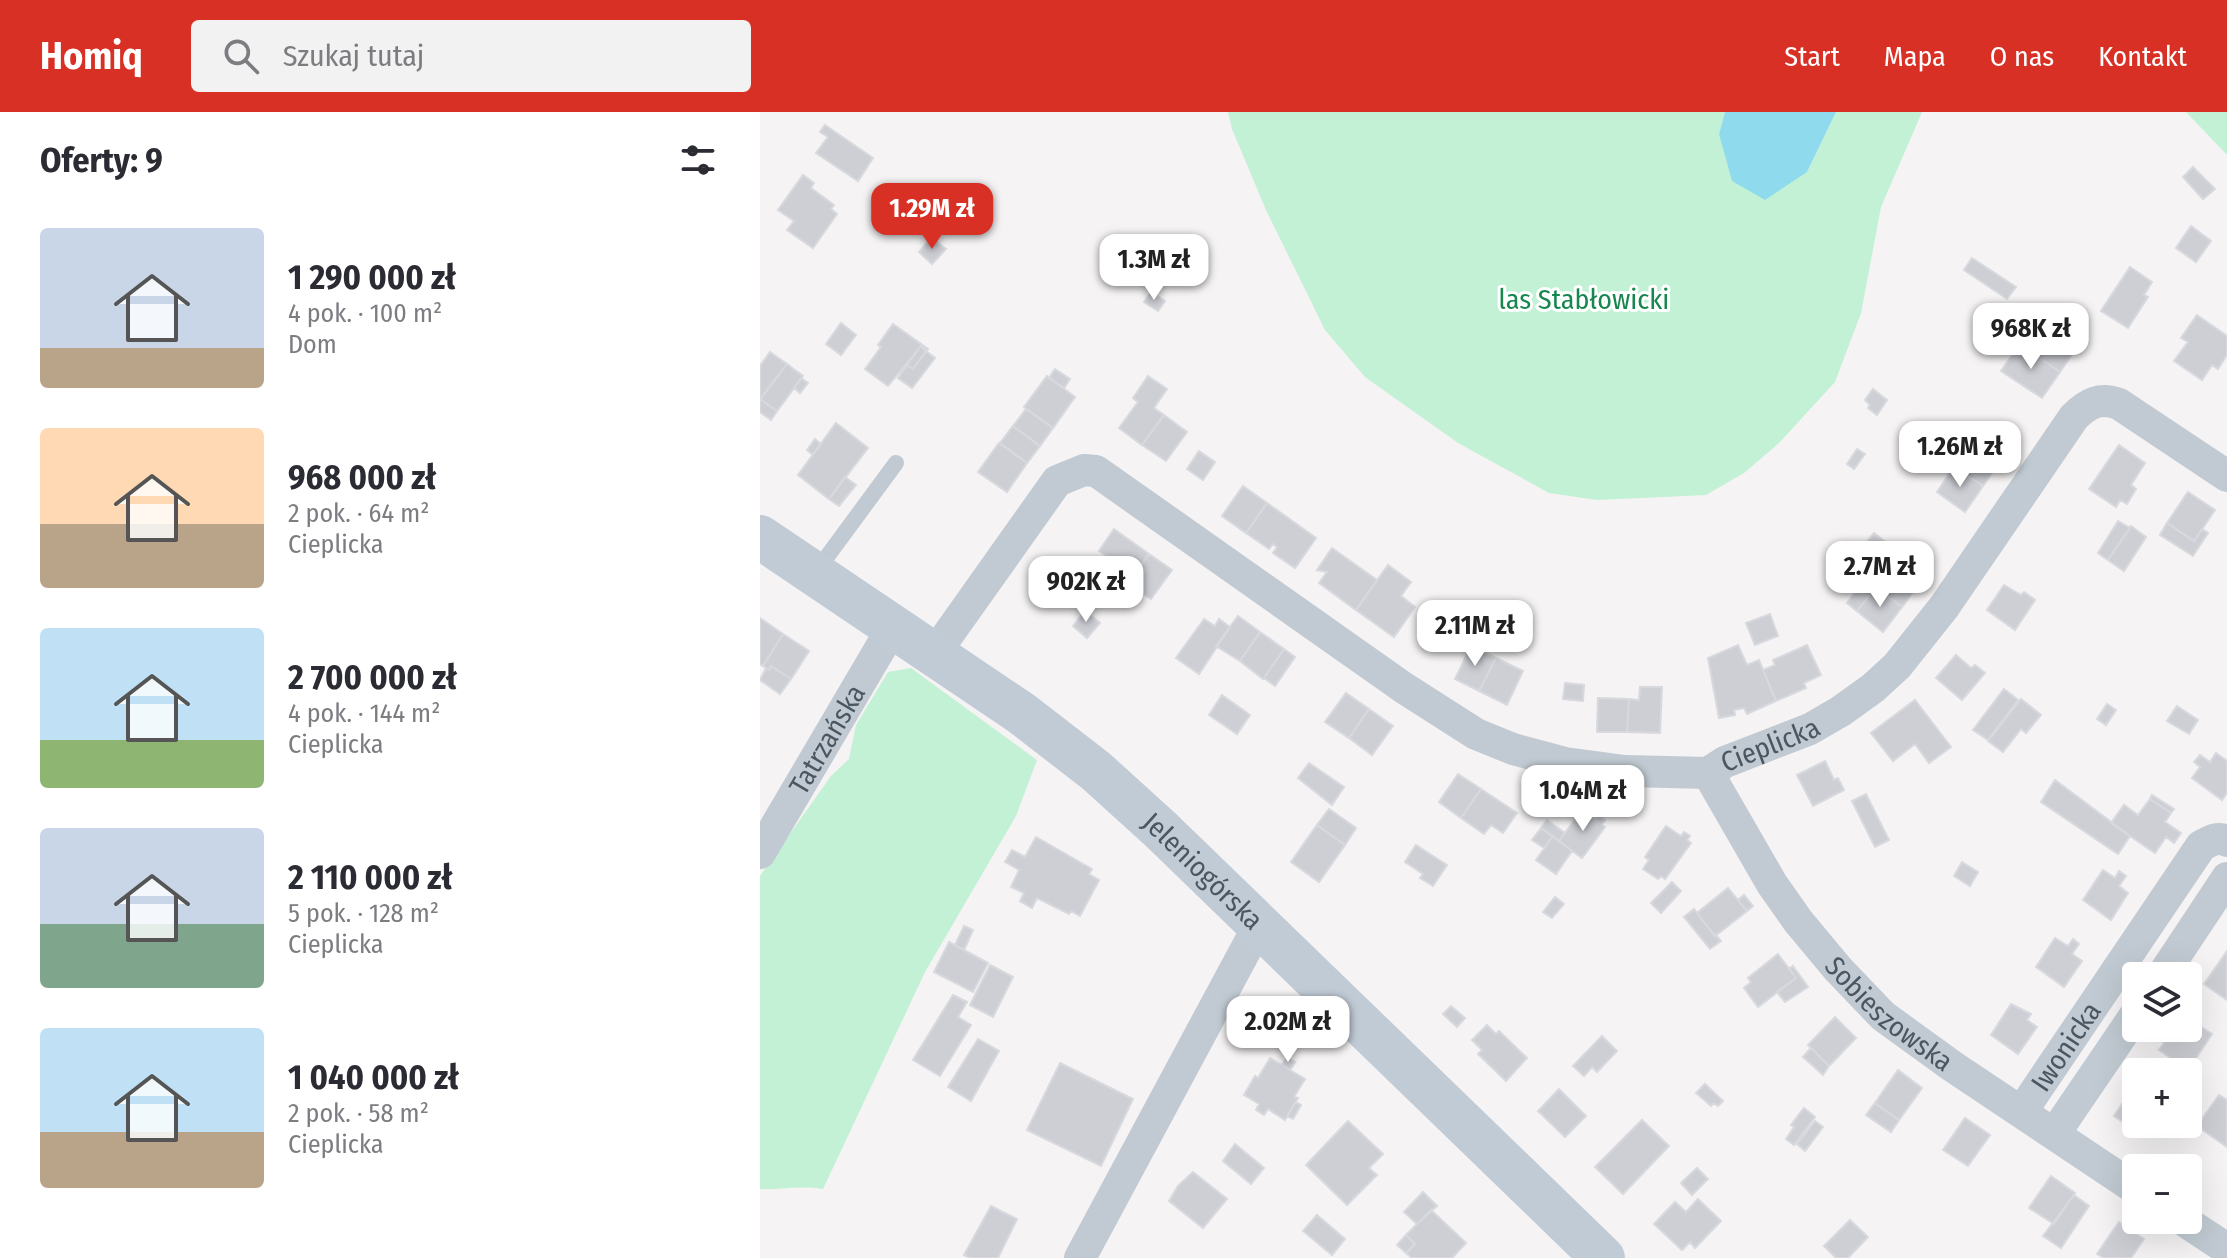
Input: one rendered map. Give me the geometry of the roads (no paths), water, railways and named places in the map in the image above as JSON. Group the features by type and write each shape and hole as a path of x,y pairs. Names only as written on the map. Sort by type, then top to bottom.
{"street":[{"name":"Cieplicka","path":"935,653 1057,481 1084,470 1096,471 1404,688 1476,734 1513,749 1565,763 1625,771 1708,773 1725,762 1810,729 1873,688 1897,666 1944,607 2074,417 2092,401 2109,400 2119,404 2227,476"},
{"name":"Jeleniogórska","path":"760,537 935,653 1021,713 1096,771 1603,1258"},
{"name":"Tatrzańska","path":"760,853 894,625"},
{"name":"Sobieszowska","path":"1708,773 1772,884 1798,921 1883,1016 2122,1179"},
{"name":"Iwonicka","path":"2022,1111 2201,846 2221,838 2227,841"},
{"path":"2171,962 2227,878"},
{"path":"1080,1258 1259,925"},
{"name":"Iwonicka","path":"2055,1133 2122,1035"},
{"path":"2202,1233 2227,1249"}],"lane":[{"path":"814,575 896,463"}],"water":[{"path":"1725,112 1836,112 1807,172 1765,200 1732,181 1719,134"}],"park label":[{"name":"las Stabłowicki","path":"1584,299"}]}
